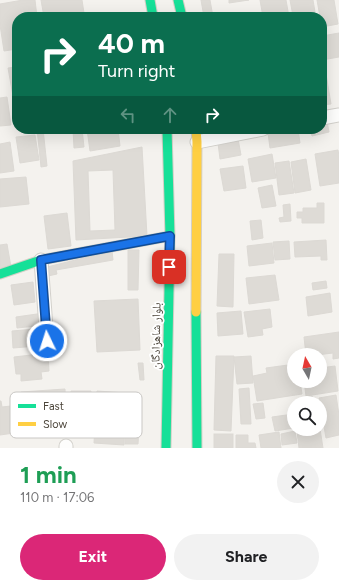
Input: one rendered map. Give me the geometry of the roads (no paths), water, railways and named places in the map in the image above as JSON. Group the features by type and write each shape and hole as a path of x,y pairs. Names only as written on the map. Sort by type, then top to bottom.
{"main road":[{"path":"150,0 152,12"},
{"path":"178,0 181,12"},
{"name":"بلوار شاهزادگان","path":"166,448 170,236 167,134"},
{"path":"196,135 197,448"},
{"path":"0,274 41,260 170,236"}],"street":[{"path":"327,117 339,115"},
{"path":"196,135 207,134"},
{"path":"41,260 47,341"}]}
